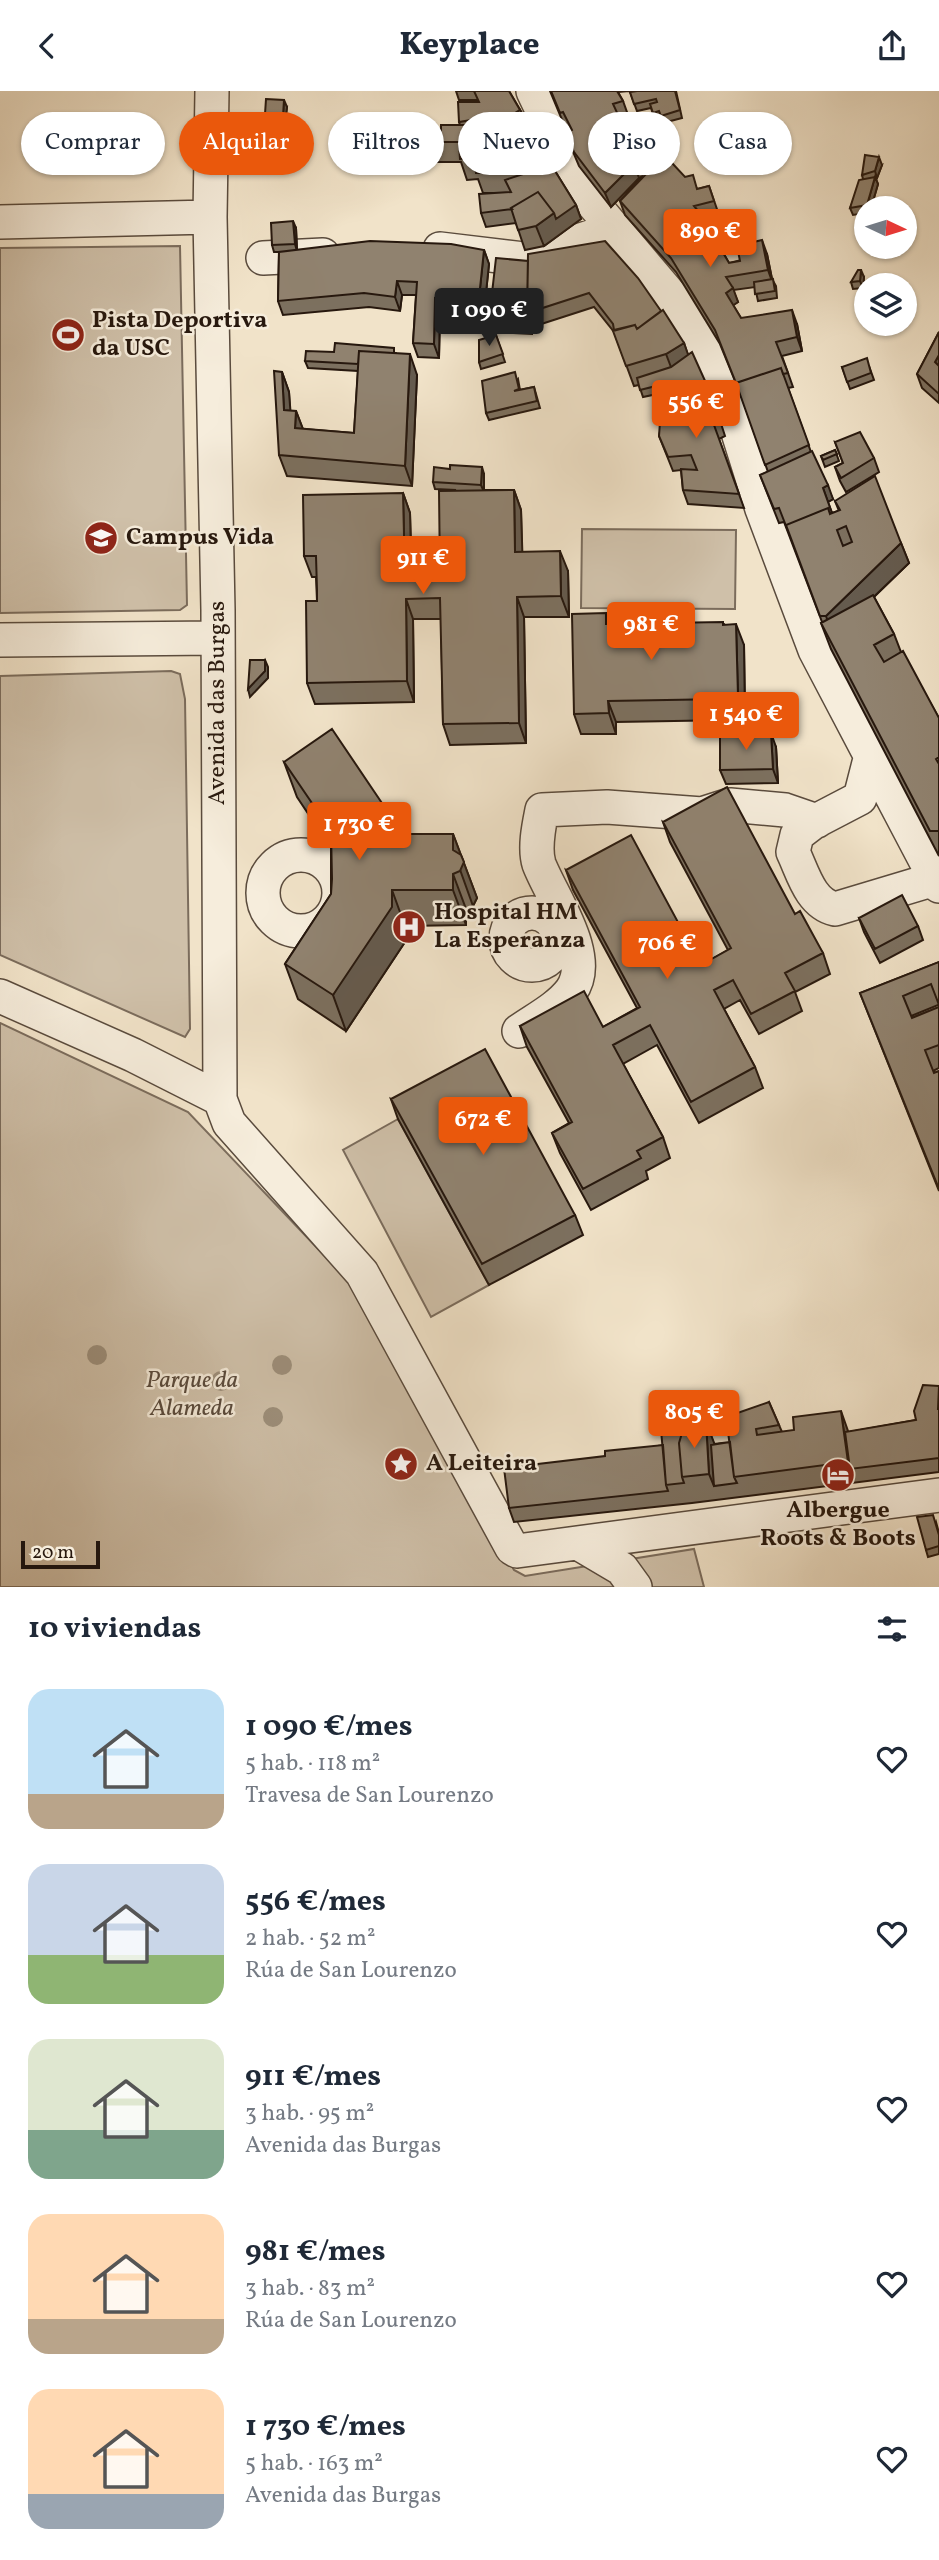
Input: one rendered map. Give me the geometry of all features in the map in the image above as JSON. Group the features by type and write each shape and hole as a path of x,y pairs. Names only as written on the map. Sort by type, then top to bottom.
{"street":[{"name":"Avenida das Burgas","path":"212,91 210,217 218,638 240,891 220,1099"},
{"path":"533,91 575,179 671,296 706,350 730,407 762,509 815,650 937,883 835,909 824,906 816,899 793,852 797,835 860,798 870,759"},
{"path":"0,222 210,217"},
{"path":"413,248 453,249 524,259 614,229"},
{"path":"263,258 349,252"},
{"path":"0,640 218,638"},
{"path":"519,1031 570,992 577,974 576,953 568,925 539,862 542,810 607,807 702,814 730,805 785,810 817,821"},
{"path":"0,996 133,1055 220,1099 223,1112 236,1134 356,1264 469,1435 512,1548 523,1553 578,1543 939,1495"},
{"path":"578,1543 622,1569 635,1587"}],"green space":[{"path":"180,246 187,605 180,610 0,613 0,248"},
{"path":"582,529 736,530 735,609 581,608"},
{"path":"171,671 180,674 185,699 190,1029 185,1037 0,955 0,676"},
{"name":"Parque da Alameda","path":"0,1023 188,1112 357,1290 514,1570 525,1576 694,1549 704,1587 0,1587"},
{"path":"398,1119 489,1285 431,1317 343,1150"}],"building":[{"path":"474,91 509,91 520,110 458,112 458,102 479,102"},
{"path":"551,91 617,91 623,101 613,104 617,112 588,112 588,171 574,152 574,112 560,112"},
{"path":"675,91 680,110 653,112 650,104 657,102 656,99 634,104 630,92"},
{"path":"266,99 284,100 283,112 265,112"},
{"path":"444,125 458,125 458,142 444,142"},
{"path":"865,155 879,157 875,171 862,175"},
{"path":"680,172 685,177 693,175 697,189 709,186 714,201 694,206 714,230 711,232 729,263 740,261 737,246 762,240 768,270 726,277 733,288 726,293 741,318 792,310 797,337 776,342 788,373 783,374 781,368 736,383 715,330 671,258 620,201 645,175 680,175"},
{"path":"520,175 557,175 576,205 556,219 538,192 512,209 481,213 479,194 511,192 505,180"},
{"path":"591,175 623,175 605,193"},
{"path":"875,177 870,196 854,196 854,207 850,208 859,180"},
{"path":"538,192 554,213 536,226 518,230 511,208"},
{"path":"293,221 295,244 272,245 271,223"},
{"path":"370,241 451,244 484,250 479,298 448,294 448,300 435,298 434,344 413,343 417,282 397,281 395,297 364,293 278,301 279,252"},
{"path":"605,241 638,278 661,311 637,329 635,325 614,330 613,324 589,293 527,313 528,254"},
{"path":"496,258 528,261 527,313 530,326 495,325 491,302"},
{"path":"773,279 775,291 755,294 754,282"},
{"path":"663,310 684,343 666,354 626,366 613,331 635,325 637,329"},
{"path":"939,332 939,355 935,362 939,366 939,394 917,374"},
{"path":"496,335 503,354 479,362 479,340"},
{"path":"335,343 394,348 394,353 359,351 358,364 305,361 306,351 334,352"},
{"path":"359,351 410,354 405,466 279,455 274,371 282,372 284,410 296,411 295,428 354,433"},
{"path":"692,352 706,383 664,400 660,385 640,390 637,378 671,367"},
{"path":"867,358 871,373 847,382 842,367"},
{"path":"781,368 809,445 765,465 736,383"},
{"path":"515,372 519,389 514,391 534,387 537,401 486,413 482,381"},
{"path":"707,382 720,422 714,425 739,494 683,490 681,469 697,470 691,455 668,457 659,436 660,422 667,421 667,417 665,413 659,413 657,403"},
{"path":"860,432 874,458 841,478 835,467 843,463 835,442"},
{"path":"835,450 837,454 823,460 821,456"},
{"path":"812,451 828,485 823,488 832,513 830,514 828,508 786,525 788,531 779,508 774,509 760,475"},
{"path":"450,465 482,467 481,485 433,482 434,467 450,469"},
{"path":"875,476 901,543 826,616 820,616 786,525 828,508 830,514 840,510 835,501","holes":["846,526 852,542 843,546 837,530"]},
{"path":"514,490 515,552 560,551 561,596 517,597 519,723 443,724 440,598 406,599 407,681 307,683 306,601 317,601 317,590 316,556 304,556 303,495 403,493 405,577 440,576 439,491"},
{"path":"873,595 894,634 874,645 884,662 903,651 939,718 939,757 936,759 939,764 939,831 930,831 821,623"},
{"path":"606,613 606,624 736,624 738,696 724,697 725,699 608,701 609,713 574,714 572,614"},
{"path":"250,660 265,660 265,671 248,689"},
{"path":"332,729 392,818 392,834 453,834 453,850 461,855 464,862 460,871 453,874 453,890 392,890 392,907 333,995 285,964 331,894 332,879 331,831 284,762"},
{"path":"771,733 773,769 720,770 720,734"},
{"path":"727,787 795,914 800,911 823,953 785,973 795,991 751,1014 733,980 714,990 755,1067 691,1102 650,1025 613,1045 663,1137 637,1151 641,1158 583,1189 552,1133 572,1122 520,1026 584,991 603,1027 640,1007 566,870 631,835 701,965 731,948 663,822"},
{"path":"902,895 918,926 875,949 859,918"},
{"path":"939,962 939,1005 931,984 903,996 912,1018 939,1007 939,1045 925,1050 934,1073 939,1071 939,1189 860,993"},
{"path":"485,1049 575,1215 482,1264 391,1099"},
{"path":"923,1385 939,1386 939,1458 850,1469 845,1432 916,1420 914,1411"},
{"path":"769,1402 779,1425 756,1429 757,1435 794,1430 793,1417 841,1411 848,1462 734,1477 726,1417"},
{"path":"706,1422 709,1474 682,1477 679,1443 685,1423"},
{"path":"661,1430 682,1433 679,1443 684,1483 666,1485"},
{"path":"730,1442 737,1483 714,1486 711,1445"},
{"path":"663,1445 668,1491 509,1508 504,1468 605,1456 605,1451"},
{"path":"933,1515 939,1546 926,1550 917,1517"}],"place":[{"name":"Pista Deportiva da USC","path":"68,335"},
{"name":"Campus Vida","path":"101,538"},
{"name":"Hospital HM La Esperanza","path":"409,927"},
{"name":"A Leiteira","path":"401,1464"},
{"name":"Albergue Roots & Boots","path":"838,1475"}]}
